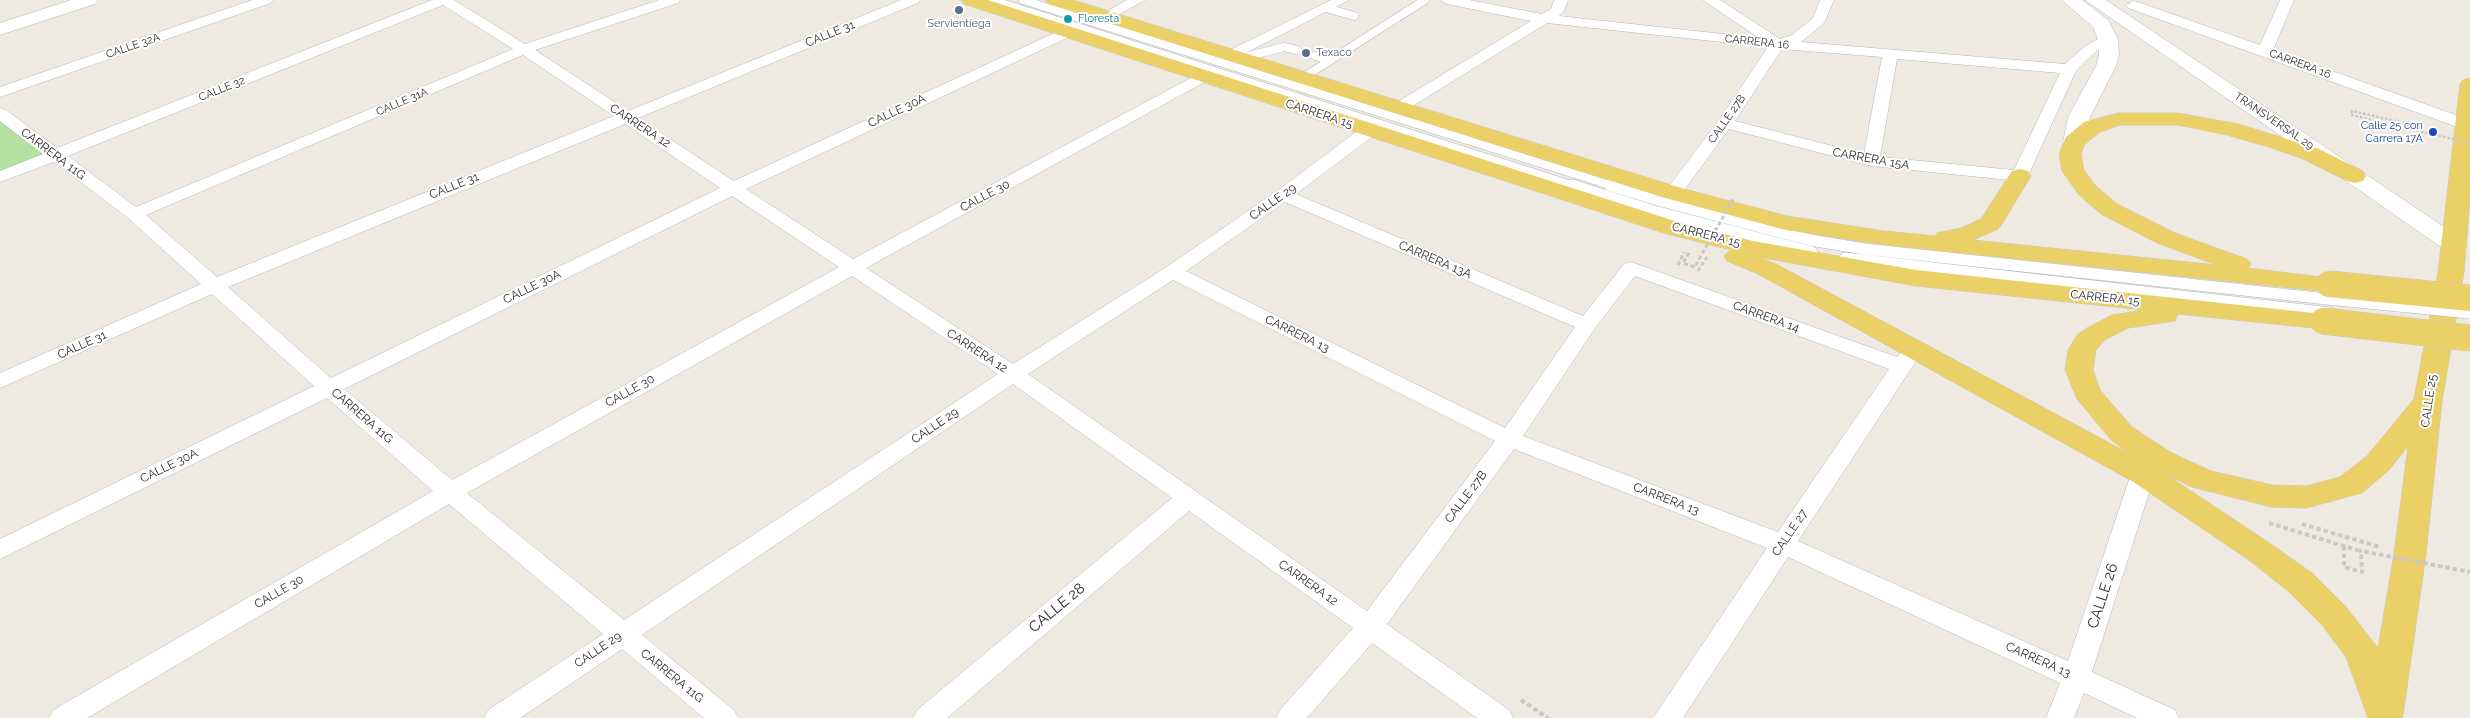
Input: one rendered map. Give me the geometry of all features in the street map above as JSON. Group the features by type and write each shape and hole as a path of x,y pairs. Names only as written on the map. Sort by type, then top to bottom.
{"main road":[{"name":"CARRERA 15","path":"970,0 1370,130 1679,238 1916,278 2210,309 2470,298"},
{"name":"CARRERA 15","path":"1054,0 1673,194 1786,223 1884,238 2302,281 2328,304 2470,338"},
{"name":"CALLE 25","path":"2385,717 2410,554 2428,401 2451,272 2468,133 2470,84"},
{"path":"2302,281 2224,260 2146,229 2109,209 2087,190 2073,170 2070,154 2074,142 2092,127 2119,118 2178,120 2230,129 2280,143 2311,154 2355,176"},
{"path":"1884,238 1951,237 1980,230 1990,224 2020,176"},
{"path":"1679,238 1767,269 1907,357 2143,474 2256,550 2300,582 2334,616 2362,651 2385,717"},
{"path":"2210,309 2121,321 2110,325 2087,341 2079,360 2079,370 2087,393 2109,420 2140,448 2180,470 2229,488 2272,496 2306,497 2321,495 2351,485 2365,475 2378,463 2428,401"}],"street":[{"path":"0,16 51,0"},
{"path":"0,29 89,0"},
{"name":"CALLE 32A","path":"0,92 266,0"},
{"name":"CARRERA 12","path":"444,0 525,50 1013,374 1499,718"},
{"name":"CALLE 32","path":"0,177 444,0"},
{"name":"CALLE 31A","path":"134,214 525,50 673,0"},
{"name":"CALLE 31","path":"0,381 214,285 913,0"},
{"path":"1106,16 1138,0"},
{"path":"1236,56 1261,40 1342,0"},
{"name":"CARRERA 16","path":"1447,0 1544,19 1778,44 2068,69"},
{"path":"1400,107 1558,11 1561,0"},
{"path":"1710,0 1743,19 1778,44 1797,38 1819,20 1827,0"},
{"path":"2071,0 2101,24 2108,39 2109,55 2106,66 2079,117 2074,142"},
{"name":"TRANSVERSAL 29","path":"2094,0 2453,244"},
{"path":"2265,51 2287,0"},
{"name":"CARRERA 16","path":"2133,5 2265,51 2468,133"},
{"name":"CALLE 30A","path":"0,550 734,188 1068,32"},
{"path":"2020,176 2068,69 2089,50 2108,39"},
{"name":"CALLE 27B","path":"1673,194 1778,44"},
{"path":"1870,161 1890,54"},
{"name":"CALLE 30","path":"63,718 450,492 851,268 1205,76"},
{"name":"CARRERA 11G","path":"0,113 134,214 328,387 450,492 724,718"},
{"name":"CARRERA 15A","path":"1725,122 1870,161 2020,176"},
{"name":"CALLE 29","path":"498,718 620,634 1013,374 1172,272 1283,195 1370,130"},
{"name":"CARRERA 13A","path":"1283,195 1587,325"},
{"name":"CALLE 27B","path":"1290,718 1370,627 1509,439 1587,325 1631,268"},
{"name":"CARRERA 14","path":"1631,268 1907,357"},
{"name":"CARRERA 13","path":"1172,272 1509,439 1783,544 2165,718"},
{"name":"CALLE 27","path":"1667,718 1907,357"},
{"name":"CALLE 26","path":"2060,718 2076,678 2143,474"},
{"name":"CALLE 28","path":"927,718 1188,498"}],"lane":[{"path":"992,0 1654,211 1778,244 1867,261 2328,304 2470,313"},
{"path":"1023,0 1661,201 1801,238 1865,249 2328,304 2470,328"},
{"path":"1304,77 1425,0"},
{"path":"1326,8 1354,16"},
{"path":"1373,22 1385,26"},
{"path":"1261,40 1297,50"},
{"path":"1236,56 1284,47"},
{"path":"1315,56 1330,60"}],"path":[{"path":"2405,123 2352,111 2352,116 2468,133"},
{"path":"1679,238 1678,264 1698,271 1707,257 1690,251 1683,263 1695,267 1699,259 1734,198"},
{"path":"2259,520 2359,550 2470,572"},
{"path":"2295,522 2367,544"},
{"path":"2344,546 2344,567 2362,572 2359,550"}],"green space":[{"path":"0,113 55,156 0,177"}],"place":[{"name":"Servientiega","path":"959,10"},
{"name":"Floresta","path":"1068,19"},
{"name":"Texaco","path":"1306,53"},
{"name":"Calle 25 con Carrera 17A","path":"2433,132"}]}
